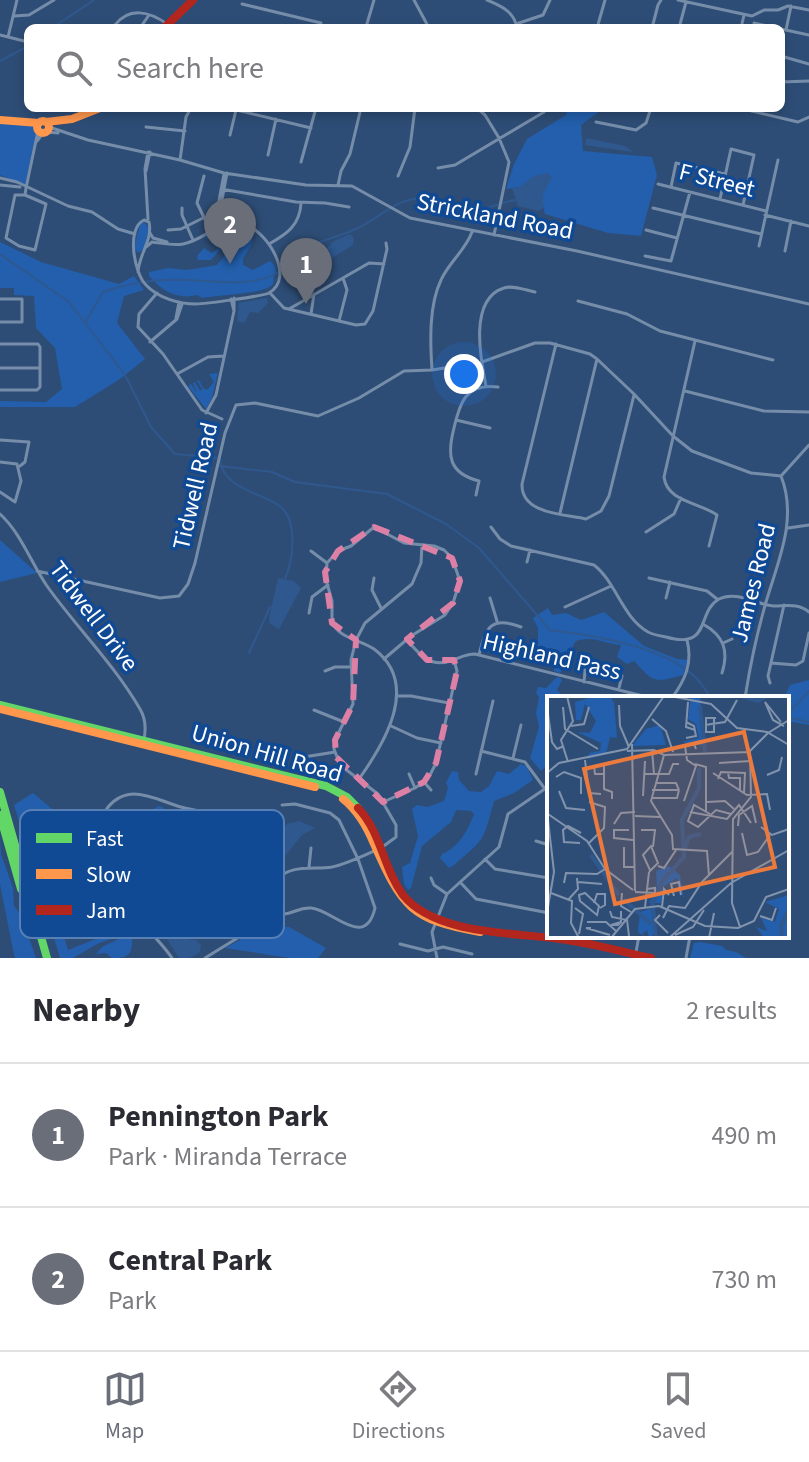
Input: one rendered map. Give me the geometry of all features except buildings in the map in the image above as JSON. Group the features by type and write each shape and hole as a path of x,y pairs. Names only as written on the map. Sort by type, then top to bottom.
{"main road":[{"path":"167,24 193,0"},
{"path":"0,120 45,127 89,112"},
{"name":"Union Hill Road","path":"0,707 333,788 364,812 401,891 417,908 436,921 547,938"},
{"path":"0,792 20,862"},
{"path":"0,815 20,877"},
{"path":"40,938 46,958"},
{"path":"41,938 46,958"},
{"name":"Union Hill Road","path":"548,938 651,958"}],"street":[{"path":"8,37 17,0"},
{"path":"14,16 29,15 54,0"},
{"path":"367,24 374,0"},
{"path":"414,0 427,24"},
{"path":"488,0 508,11 516,24"},
{"path":"522,24 543,15 550,0"},
{"path":"598,24 605,0"},
{"path":"653,24 661,0"},
{"path":"678,0 755,16 764,10 791,6 809,10"},
{"path":"680,24 686,2"},
{"path":"242,4 270,8 321,23"},
{"path":"783,24 791,6"},
{"path":"116,24 130,13 149,15 162,24"},
{"path":"143,24 149,15"},
{"path":"543,15 549,20"},
{"path":"742,24 744,15"},
{"path":"754,23 758,24"},
{"path":"785,30 808,35 809,28"},
{"path":"0,35 24,41"},
{"path":"785,57 809,64"},
{"path":"785,82 809,81"},
{"path":"180,160 189,112"},
{"path":"230,135 236,112"},
{"path":"245,112 311,128"},
{"path":"301,162 315,112"},
{"path":"338,185 350,154 360,112"},
{"path":"398,176 410,147 414,112"},
{"path":"482,112 499,138 509,162 494,235"},
{"path":"438,168 455,165 544,112"},
{"path":"596,122 636,130 645,124 650,112"},
{"path":"762,112 798,122 809,117"},
{"path":"268,155 276,119"},
{"path":"68,120 64,127 69,135"},
{"path":"25,195 24,187 36,144 45,127 150,153"},
{"path":"146,127 185,131"},
{"path":"116,147 150,153"},
{"path":"720,199 731,149 754,155 743,205"},
{"path":"141,152 147,161"},
{"path":"138,260 150,232 146,171 150,153"},
{"name":"Strickland Road","path":"150,153 225,173 362,190 405,217 572,250 809,304"},
{"path":"171,158 182,153"},
{"path":"147,161 158,155"},
{"path":"759,246 778,160"},
{"path":"671,187 676,163 725,174"},
{"path":"223,225 218,207 225,173"},
{"path":"204,176 197,203 210,230"},
{"path":"0,178 17,182 68,206 94,213 118,229 135,234"},
{"name":"F Street","path":"658,184 743,205 809,226"},
{"path":"0,185 24,187"},
{"path":"222,190 301,203 349,207"},
{"path":"645,256 671,261 690,192"},
{"path":"15,195 25,195 46,204 35,250 19,246 6,238 15,195"},
{"path":"269,244 294,225 301,203"},
{"path":"146,204 132,248 144,283 157,293 181,303 203,304 258,297 270,293 276,286 279,272 269,244 260,233 238,223 223,225 193,240 175,244 152,242 146,247"},
{"path":"182,208 193,240"},
{"name":"F Street","path":"653,208 761,234"},
{"path":"168,230 186,227 203,218"},
{"path":"140,220 149,221"},
{"path":"785,251 791,221"},
{"path":"646,230 677,238"},
{"path":"150,232 153,238 175,244"},
{"path":"432,370 432,319 441,279 466,247 472,232"},
{"path":"270,293 289,309 358,326 368,322 384,264 386,243"},
{"path":"134,253 143,254"},
{"path":"289,309 370,263 384,264"},
{"path":"339,321 347,290 343,278"},
{"path":"486,386 479,346 481,319 492,297 508,288 535,292"},
{"path":"157,293 137,318 138,327 162,353 206,413 222,419"},
{"path":"311,314 314,294"},
{"path":"206,413 215,397 234,311 233,298"},
{"path":"0,299 22,299 22,322 0,322"},
{"path":"578,301 627,314 652,328 773,360"},
{"path":"150,342 177,318 181,303"},
{"path":"695,341 664,477 665,486 671,494 717,515 709,546"},
{"name":"Tidwell Road","path":"37,571 160,598 179,596 188,584 195,563 225,433 236,405 255,403 318,416 359,398 404,371 482,362 535,343 556,344 590,354 692,451 751,473 781,476"},
{"path":"0,344 38,344 40,368 40,387 37,390 0,390"},
{"path":"556,344 522,491 534,507 589,519 605,505 634,394"},
{"path":"177,374 208,357 224,356"},
{"path":"560,513 597,359"},
{"path":"0,368 40,368"},
{"path":"476,495 479,481 456,470 449,453 460,402 471,392 486,386 498,387"},
{"path":"685,391 764,411 809,412"},
{"path":"456,420 490,428"},
{"path":"0,440 29,442 25,462 19,467"},
{"path":"781,476 809,445"},
{"path":"0,462 15,463 19,467 21,481 15,502 0,492"},
{"name":"James Road","path":"745,696 765,604 788,528 786,490 781,476"},
{"path":"646,532 674,514 681,498"},
{"name":"Tidwell Drive","path":"0,514 10,523 37,571 139,707 144,718 144,741"},
{"path":"788,528 809,525"},
{"path":"359,779 376,755 390,725 398,696 384,659 369,646 343,636 332,623 332,601 325,572 327,563 338,551 351,546 374,527 404,543 434,546 452,558 460,581 453,603 445,615 384,659"},
{"path":"491,527 500,539 511,546 594,565 603,572 620,602 646,631 678,641 697,634 718,600 731,596 807,609 809,612"},
{"path":"284,873 332,867 392,843 397,830 383,802 378,794 340,765 335,740 353,704 351,667 356,640 365,623 412,584 421,563 422,545"},
{"path":"527,562 530,550"},
{"path":"311,551 327,563"},
{"path":"374,578 372,590 381,608"},
{"path":"649,578 707,591 718,600"},
{"path":"666,598 670,582"},
{"path":"309,613 312,597 328,585"},
{"path":"565,607 611,586"},
{"path":"490,598 497,622"},
{"path":"770,683 768,676 784,605"},
{"path":"478,655 484,634 497,622 521,627"},
{"path":"703,624 713,630 723,643 726,662 722,673"},
{"path":"771,663 796,665 803,661 809,633"},
{"path":"723,643 732,639"},
{"name":"Highland Pass","path":"407,640 427,660 438,663 466,654 478,655 643,696"},
{"path":"673,696 691,659 687,640"},
{"path":"383,802 424,782 436,763 457,671 454,660"},
{"path":"584,682 586,660"},
{"path":"325,671 335,667 351,667"},
{"path":"618,690 622,676"},
{"path":"398,696 449,703"},
{"path":"476,774 493,701"},
{"path":"314,710 346,722"},
{"path":"390,725 417,738 441,743"},
{"path":"513,758 521,725"},
{"path":"437,958 431,934 447,894 499,847 508,814 547,788 525,762 481,751"},
{"path":"304,757 335,752"},
{"path":"409,774 415,788"},
{"path":"424,782 431,790"},
{"path":"107,810 116,800 136,794 193,810"},
{"path":"282,805 295,804 330,813 339,820 358,859 375,908 365,925 348,926 325,911 305,908 284,915"},
{"path":"536,841 547,844"},
{"path":"309,869 311,848"},
{"path":"485,859 495,869 547,878"},
{"path":"431,878 434,885 447,894"},
{"path":"460,882 476,899 547,913"},
{"path":"325,911 330,903"},
{"path":"365,925 369,931"},
{"path":"156,938 172,958"},
{"path":"205,958 238,938"},
{"path":"686,958 690,938"},
{"path":"400,944 428,951 443,947 472,954"}],"highlighted area":[{"path":"374,527 452,558 460,581 453,603 407,639 427,660 454,660 457,671 436,763 424,782 383,802 336,757 335,740 353,704 356,640 332,623 325,572 338,551"}],"shaded area":[{"path":"566,112 599,112 581,125 583,151 652,157 657,175 641,236 608,233 545,214 539,188 525,186 506,189 527,139"},
{"path":"0,121 29,124 37,129 25,185 0,175"},
{"path":"586,138 625,146 633,152 585,145"},
{"path":"548,173 552,178 543,194 543,209 538,211 518,206 512,188 520,187 534,176"},
{"path":"144,222 149,228 144,249 138,253 134,248 140,224"},
{"path":"227,226 245,227 232,236 211,260 198,260 197,256 204,248 212,253 221,247 214,235 206,239 205,235"},
{"path":"244,231 252,234 252,238 243,265 253,270 270,261 275,270 273,284 269,287 202,298 171,293 149,276 149,272 168,268 187,270 217,265"},
{"path":"350,234 354,238 353,245 330,259 327,248"},
{"path":"0,242 41,262 119,284 134,276 144,290 124,296 117,323 145,359 75,407 0,407 0,401 46,402 62,389 55,348 36,328 34,296 14,295 14,288 0,288"},
{"path":"267,298 268,303 258,313 250,312 244,323 237,321 239,303"},
{"path":"218,373 206,409 188,386 191,384 197,393 193,383 200,391 199,380 207,390 214,382 209,374"},
{"path":"0,540 37,573 0,582"},
{"path":"278,578 293,581 301,588 279,629 270,624 269,618"},
{"path":"548,608 552,615 566,613 581,620 604,612 644,646 688,660 683,675 655,679 634,661 627,664 617,657 621,645 588,639 576,641 560,673 554,671 553,660 544,653 526,652 538,641 538,628 533,618"},
{"path":"556,678 562,680 557,690 562,695 571,696 547,696 547,766 541,771 530,758 539,727 536,713 539,697 536,693 538,687 546,688"},
{"path":"809,680 809,725 789,721 789,696 785,696 790,685"},
{"path":"521,764 527,767 533,780 514,793 494,801 485,832 478,843 449,868 440,858 462,837 474,814 456,810 451,822 422,846 408,890 402,867 410,863 418,836 412,809 417,805 427,807 444,801 448,788 446,783 452,771 458,772 459,780 469,791 481,792 489,786 497,771 509,774"},
{"path":"33,793 53,810 20,810 20,825 14,805"},
{"path":"299,821 315,828 302,835 284,857 284,827"},
{"path":"0,838 1,854 13,888 14,906 20,914 20,938 29,938 36,958 15,958 0,884"},
{"path":"284,927 326,948 318,958 289,958 225,948 244,938 284,938"},
{"path":"54,938 64,938 68,950 98,938 113,938 73,958 60,958"},
{"path":"121,938 132,938 127,956 112,958 106,953 96,954 102,947"},
{"path":"166,938 196,940 201,945 200,952 190,958 179,958"},
{"path":"694,943 722,946 746,958 690,958"}],"waterway":[{"path":"58,24 94,0"},
{"path":"0,61 24,48"},
{"path":"281,267 309,246 358,228 406,201 430,198 468,211 515,200"},
{"path":"0,254 69,302 125,375 151,427 175,454 220,458 227,477 281,507 292,532 292,552 285,579"},
{"path":"85,323 103,292 118,287 165,280 251,281 277,273"},
{"path":"220,466 272,472 295,482 387,494 446,524 479,548 550,630 628,644 666,658 696,678 710,696"},
{"path":"249,653 270,607"},
{"path":"789,713 809,691"},
{"path":"789,717 809,722"}],"traffic: fast":[{"path":"0,705 326,786 347,797 358,808"},
{"path":"0,792 20,863"},
{"path":"0,815 20,885"},
{"path":"41,938 47,958"}],"traffic: slow":[{"path":"46,122 72,119 90,112"},
{"path":"0,120 39,123"},
{"path":"43,121 49,127 43,133 37,127 43,121"},
{"path":"0,709 315,787"},
{"path":"343,799 362,820 393,883 412,907 438,922 480,932"}],"traffic: jam":[{"path":"168,24 193,0"},
{"path":"358,808 372,828 403,895 436,918 479,930 577,942 651,958"}],"place":[{"name":"Central Park","path":"230,264"},
{"name":"Pennington Park","path":"306,304"}]}
